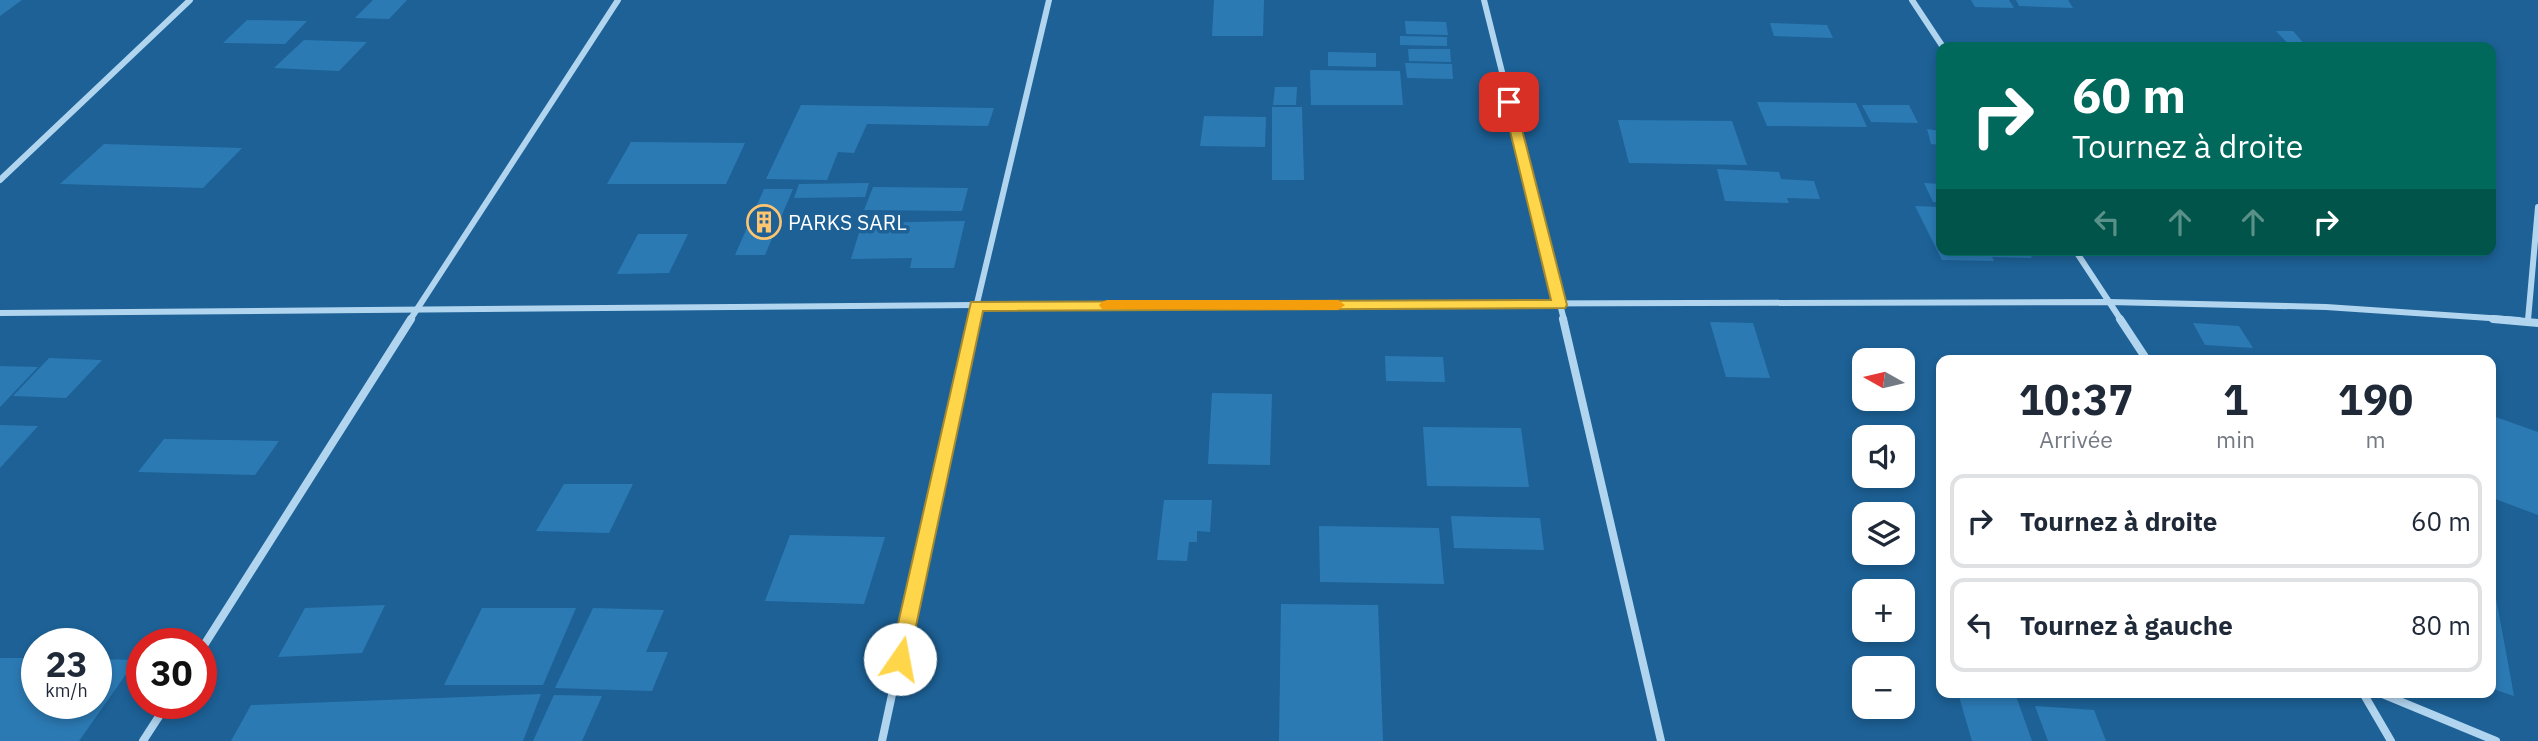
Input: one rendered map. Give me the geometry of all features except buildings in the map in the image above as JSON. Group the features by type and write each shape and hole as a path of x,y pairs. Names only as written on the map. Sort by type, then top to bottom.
{"street":[{"path":"0,180 190,0"},
{"path":"215,628 417,309 618,0"},
{"path":"882,741 976,306 1049,0"},
{"path":"1484,0 1560,305 1661,741"},
{"path":"1912,0 1940,42"},
{"path":"2528,321 2538,207"},
{"path":"2079,256 2144,355"},
{"path":"0,313 2109,302 2326,307 2538,323"},
{"path":"2366,698 2391,741"},
{"path":"2392,698 2496,741"},
{"path":"144,741 158,719"}],"slow traffic":[{"path":"1107,305 1338,305"}],"place":[{"name":"PARKS SARL","path":"764,222"}],"route":[{"path":"900,659 976,306 1560,305 1509,102"}]}
